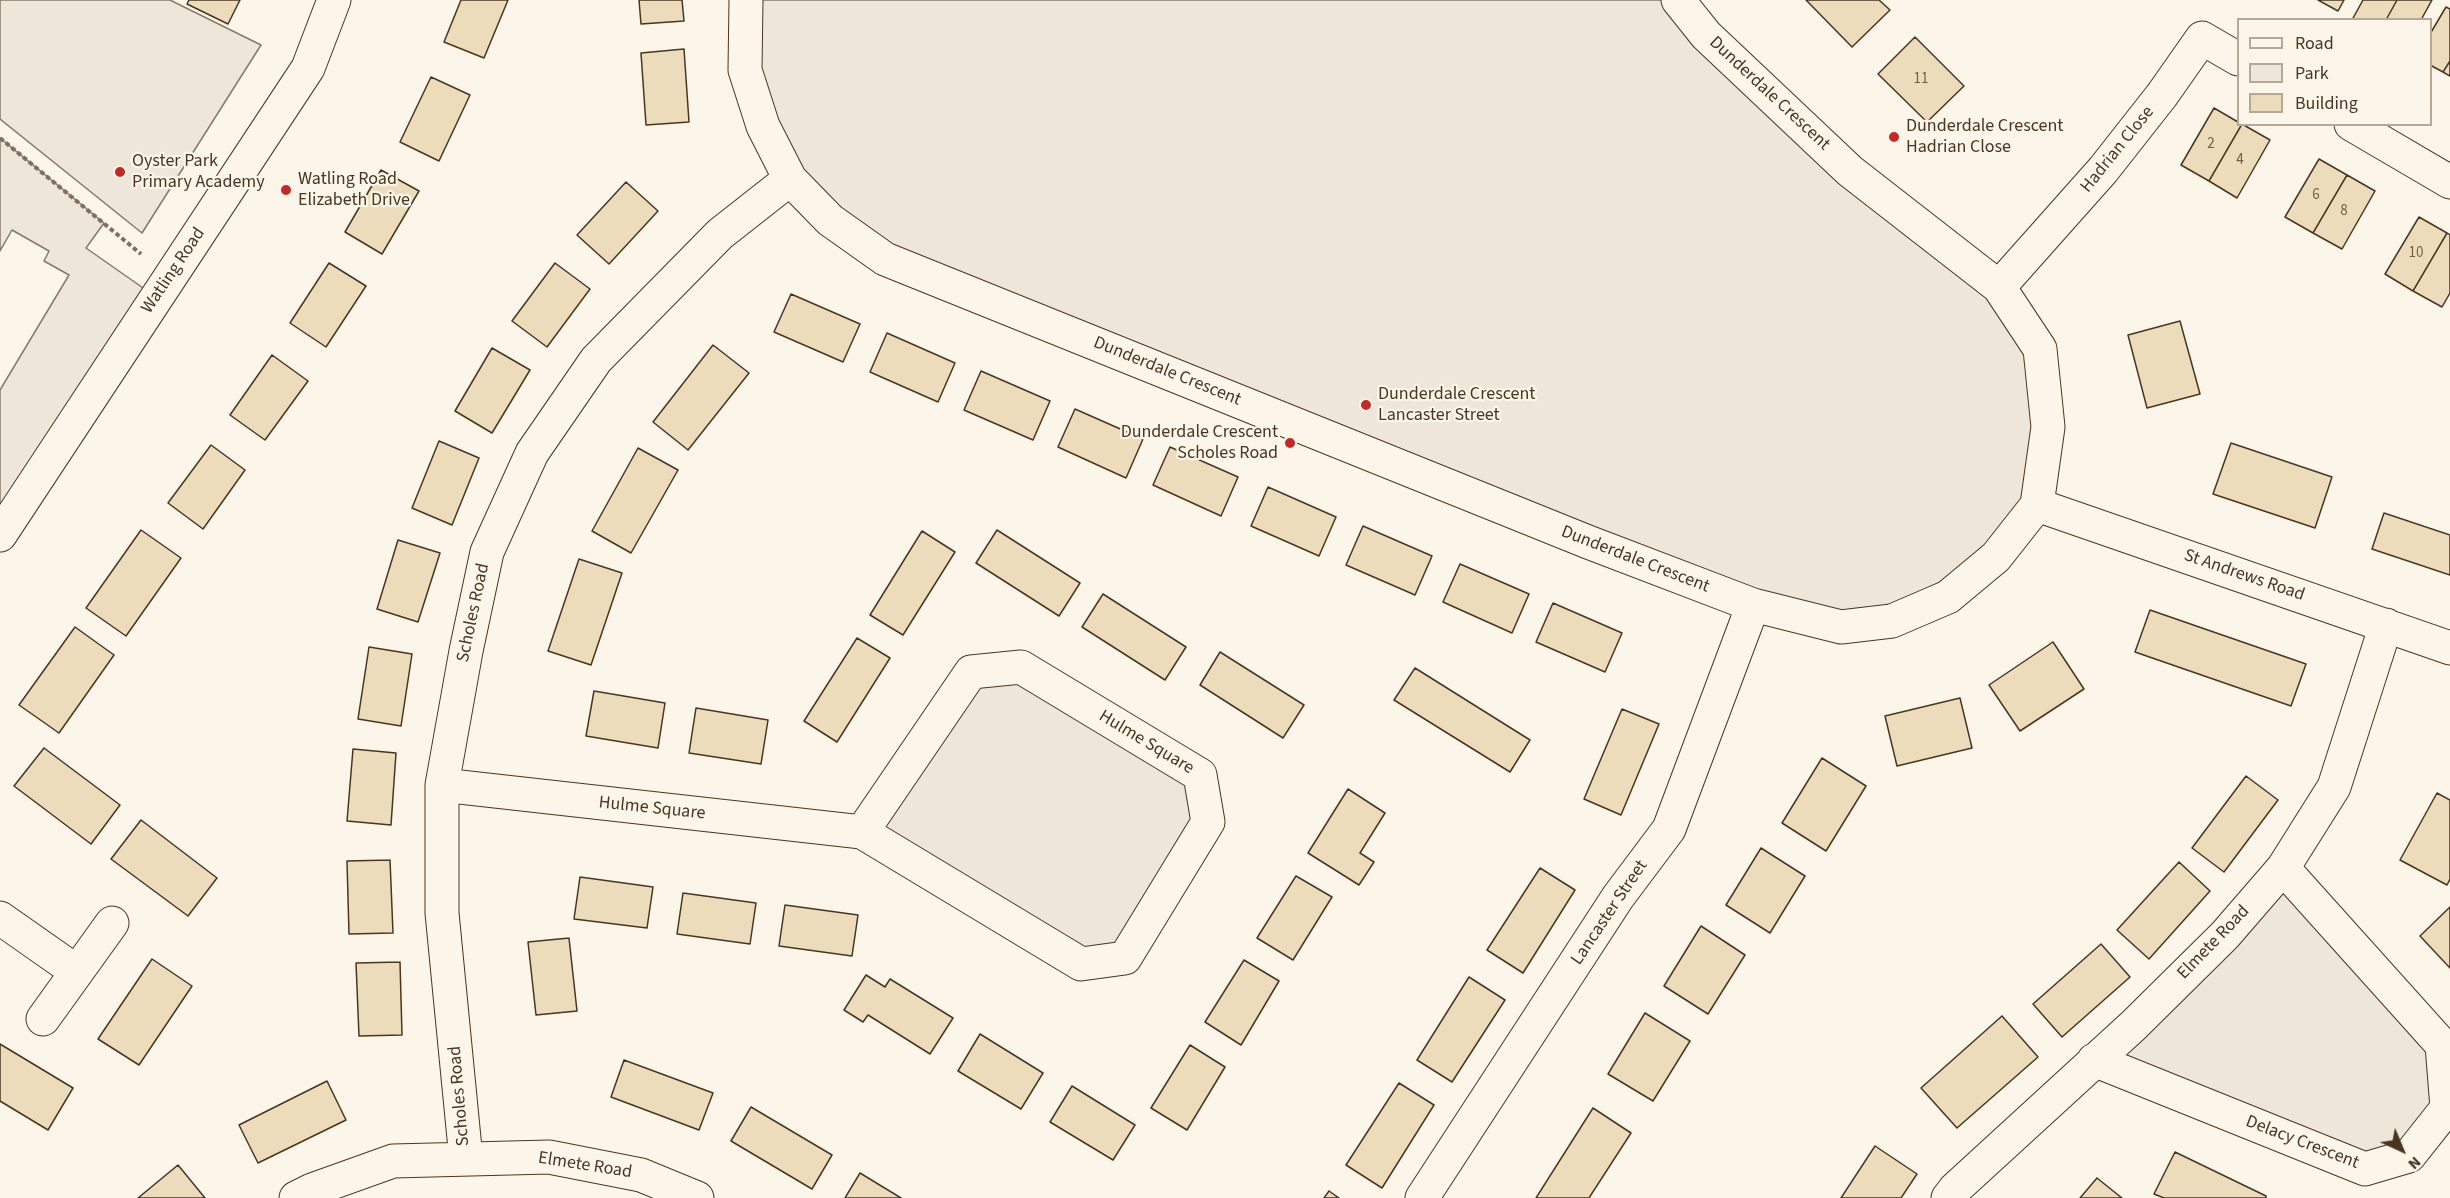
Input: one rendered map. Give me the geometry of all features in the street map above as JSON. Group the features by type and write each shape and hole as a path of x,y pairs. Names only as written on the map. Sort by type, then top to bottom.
{"street":[{"name":"Watling Road","path":"0,535 308,68 334,0"},
{"name":"Dunderdale Crescent","path":"746,0 745,70 763,126 790,179 830,220 885,259 1577,537 1753,605 1841,627 1892,621 1948,597 1996,557 2037,505 2048,427 2040,349 1999,287 1850,171 1706,35 1677,0"},
{"name":"Hadrian Close","path":"1999,287 2103,170 2162,95 2202,38 2237,58"},
{"path":"2355,126 2449,179"},
{"name":"Scholes Road","path":"466,1159 442,913 442,785 466,651 487,552 532,453 596,360 720,234 790,179"},
{"name":"St Andrews Road","path":"2037,505 2450,648"},
{"name":"Lancaster Street","path":"1422,1198 1618,897 1669,829 1753,605"},
{"name":"Elmete Road","path":"1948,1198 2225,935 2283,868 2334,787 2386,626"},
{"name":"Hulme Square","path":"442,785 862,832 1081,964 1125,958 1208,822 1200,776 1021,667 971,672 862,832"},
{"name":"Delacy Crescent","path":"2094,1060 2365,1169 2409,1156 2447,1108 2442,1045 2283,868"},
{"path":"0,918 77,972"},
{"path":"43,1019 112,923"},
{"name":"Elmete Road","path":"296,1198 393,1161 549,1157 640,1175 697,1198"}],"path":[{"path":"0,138 170,277"}],"green space":[{"path":"0,0 170,0 261,45 142,233 0,119"},
{"path":"746,0 1678,0 1999,287 2040,349 2037,505 1996,557 1841,627 885,259 763,126"},
{"path":"0,138 104,223 86,248 156,297 0,535 0,390 69,275 44,261 49,251 12,230 0,251"},
{"path":"1021,667 1200,775 1208,822 1125,958 1081,964 862,832 971,672"},
{"path":"2283,868 2442,1045 2447,1108 2365,1169 2094,1060"}],"building":[{"path":"189,0 240,0 228,24 187,4"},
{"path":"461,0 508,0 484,58 444,42"},
{"path":"639,0 682,0 684,21 641,24"},
{"path":"1806,0 1879,0 1890,10 1852,47"},
{"path":"2318,0 2344,0 2338,11"},
{"path":"2363,0 2397,0 2387,18 2353,18"},
{"path":"2397,0 2432,0 2422,18 2387,18"},
{"path":"2446,7 2450,9 2450,61 2443,72 2432,66 2432,31"},
{"path":"1915,37 1964,86 1927,122 1878,74"},
{"path":"684,49 689,122 646,125 641,53"},
{"path":"2450,61 2450,76 2443,72"},
{"path":"431,77 470,95 439,161 400,142"},
{"path":"2214,108 2237,121 2237,126 2241,126 2209,181 2181,165"},
{"path":"2241,126 2246,126 2270,140 2237,198 2209,181"},
{"path":"2319,159 2347,175 2313,233 2285,217"},
{"path":"381,170 419,191 382,254 345,232"},
{"path":"2347,175 2375,191 2342,249 2313,233"},
{"path":"626,182 658,211 609,264 577,235"},
{"path":"2419,217 2447,233 2413,291 2385,274"},
{"path":"2447,233 2450,235 2450,293 2442,307 2413,291"},
{"path":"329,263 366,286 326,347 290,323"},
{"path":"555,263 590,289 547,347 512,321"},
{"path":"791,294 860,324 843,362 774,332"},
{"path":"2180,321 2200,394 2147,408 2128,335"},
{"path":"887,333 955,363 938,402 870,372"},
{"path":"713,345 749,373 688,450 653,422"},
{"path":"492,348 530,370 492,433 455,411"},
{"path":"272,355 308,381 265,440 230,415"},
{"path":"981,371 1050,401 1033,440 964,410"},
{"path":"1075,409 1143,439 1126,478 1058,447"},
{"path":"439,441 479,458 452,525 412,508"},
{"path":"2231,443 2332,477 2315,528 2213,494"},
{"path":"211,445 245,470 203,529 168,503"},
{"path":"1170,447 1238,477 1221,516 1153,485"},
{"path":"638,448 678,470 631,553 592,531"},
{"path":"1268,487 1336,517 1319,556 1251,526"},
{"path":"2384,513 2450,535 2450,575 2372,549"},
{"path":"1363,526 1432,556 1415,595 1346,565"},
{"path":"141,530 181,558 126,636 86,608"},
{"path":"997,530 1080,583 1059,616 976,563"},
{"path":"922,531 955,552 903,635 870,615"},
{"path":"398,540 440,553 418,622 377,609"},
{"path":"579,559 622,573 591,665 548,651"},
{"path":"1460,564 1529,594 1512,633 1443,602"},
{"path":"1103,594 1186,647 1165,680 1082,627"},
{"path":"1553,603 1622,633 1605,672 1536,642"},
{"path":"2150,610 2306,664 2291,706 2135,652"},
{"path":"75,627 114,655 59,733 19,705"},
{"path":"857,638 890,658 837,742 804,721"},
{"path":"2053,642 2084,689 2020,731 1989,685"},
{"path":"369,647 412,654 401,726 358,719"},
{"path":"1220,652 1304,705 1283,738 1200,685"},
{"path":"1415,668 1530,740 1510,772 1394,700"},
{"path":"594,691 665,703 658,748 586,736"},
{"path":"1960,698 1972,748 1897,766 1885,716"},
{"path":"696,708 768,720 761,764 689,753"},
{"path":"1622,709 1659,724 1621,815 1584,799"},
{"path":"44,748 120,805 91,844 14,786"},
{"path":"353,749 396,753 391,825 347,821"},
{"path":"1822,758 1866,786 1826,851 1782,823"},
{"path":"2246,776 2278,800 2224,872 2192,848"},
{"path":"1348,789 1385,813 1360,853 1374,862 1359,885 1308,853"},
{"path":"2437,793 2450,800 2450,879 2447,885 2400,860"},
{"path":"141,820 217,878 188,916 111,859"},
{"path":"1761,848 1805,876 1770,933 1726,905"},
{"path":"390,860 393,933 349,934 347,861"},
{"path":"2179,862 2210,891 2149,959 2117,930"},
{"path":"1540,868 1575,890 1523,973 1487,950"},
{"path":"1296,876 1332,897 1293,960 1257,938"},
{"path":"580,877 653,887 647,928 574,919"},
{"path":"683,893 756,903 750,944 677,934"},
{"path":"785,905 858,915 852,956 779,946"},
{"path":"2450,907 2450,968 2420,936"},
{"path":"1701,926 1745,955 1708,1014 1664,986"},
{"path":"569,938 577,1011 536,1015 528,942"},
{"path":"2101,944 2130,977 2062,1037 2033,1004"},
{"path":"152,959 192,986 139,1065 98,1039"},
{"path":"1244,960 1279,981 1241,1045 1205,1022"},
{"path":"400,962 402,1035 359,1036 356,963"},
{"path":"866,975 885,987 890,979 953,1018 930,1054 868,1015 863,1022 844,1010"},
{"path":"1469,977 1505,1000 1452,1082 1417,1060"},
{"path":"1645,1013 1690,1041 1653,1101 1608,1074"},
{"path":"2002,1016 2038,1057 1957,1128 1921,1088"},
{"path":"980,1034 1043,1073 1021,1109 958,1071"},
{"path":"0,1044 73,1088 48,1130 0,1101"},
{"path":"1190,1045 1225,1067 1187,1130 1151,1108"},
{"path":"624,1060 713,1093 699,1130 611,1097"},
{"path":"327,1081 346,1120 258,1163 239,1125"},
{"path":"1399,1083 1434,1105 1382,1188 1346,1165"},
{"path":"1072,1086 1135,1125 1113,1160 1050,1122"},
{"path":"751,1107 832,1155 812,1189 731,1141"},
{"path":"1593,1108 1631,1133 1589,1198 1536,1198"},
{"path":"1875,1146 1917,1174 1901,1198 1841,1198"},
{"path":"2175,1152 2266,1198 2164,1198 2154,1194"},
{"path":"178,1165 205,1198 138,1198"},
{"path":"860,1173 901,1198 845,1198"},
{"path":"2097,1178 2122,1198 2080,1198"},
{"path":"1329,1191 1339,1198 1324,1198"}],"place":[{"name":"Dunderdale Crescent Hadrian Close","path":"1894,137"},
{"name":"Oyster Park Primary Academy","path":"120,172"},
{"name":"Watling Road Elizabeth Drive","path":"286,190"},
{"name":"Dunderdale Crescent Lancaster Street","path":"1366,405"},
{"name":"Dunderdale Crescent Scholes Road","path":"1290,443"}]}
